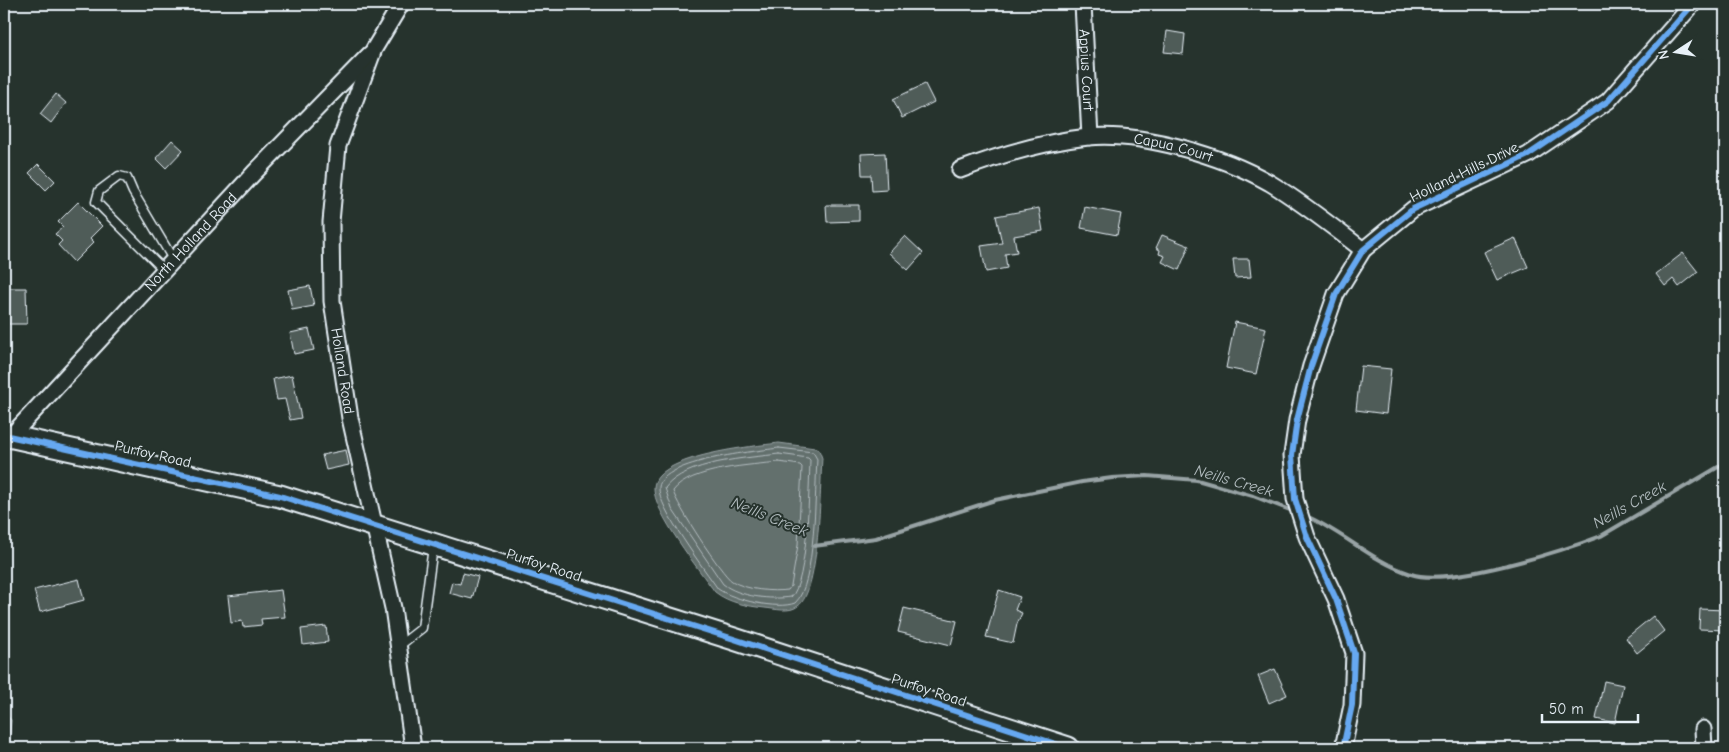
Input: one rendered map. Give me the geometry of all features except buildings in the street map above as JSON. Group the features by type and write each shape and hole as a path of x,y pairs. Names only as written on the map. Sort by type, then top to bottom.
{"street":[{"name":"Holland Road","path":"401,4 374,49 338,146 331,222 332,301 350,418 399,646 414,748"},
{"name":"Appius Court","path":"1083,4 1090,137"},
{"name":"Holland Hills Drive","path":"1343,748 1352,705 1354,653 1336,599 1307,538 1295,499 1292,455 1298,420 1314,358 1336,294 1363,250 1413,209 1528,155 1608,102 1693,4"},
{"name":"North Holland Road","path":"7,436 374,49"},
{"name":"Capua Court","path":"960,170 1004,153 1048,143 1090,137 1139,140 1195,151 1223,161 1270,183 1309,209 1363,250"},
{"name":"Purfoy Road","path":"7,436 280,496 374,524 1068,748"},
{"path":"1703,729 1704,748"}],"lane":[{"path":"120,176 127,178 169,266 96,202 99,191 120,176"},
{"path":"399,646 422,628 433,543"}],"water":[{"path":"779,443 815,448 819,450 822,458 818,537 811,581 805,597 798,606 787,610 739,603 726,599 715,592 668,525 655,498 654,487 659,476 671,467 688,460 729,450"},
{"path":"4,712 11,720 10,733 4,748"}],"waterway":[{"name":"Neills Creek","path":"1304,515 1396,568 1411,574 1428,577 1451,576 1506,566 1601,536 1725,463"},
{"name":"Neills Creek","path":"814,546 876,538 995,500 1082,482 1112,478 1147,476 1197,480 1253,496 1295,512"}],"cycle path":[{"path":"1343,748 1352,705 1354,653 1336,599 1307,537 1295,499 1292,455 1297,420 1311,366 1336,294 1363,250 1413,209 1528,155 1608,101 1693,4"},
{"path":"4,435 280,496 734,639 1068,748"}]}
